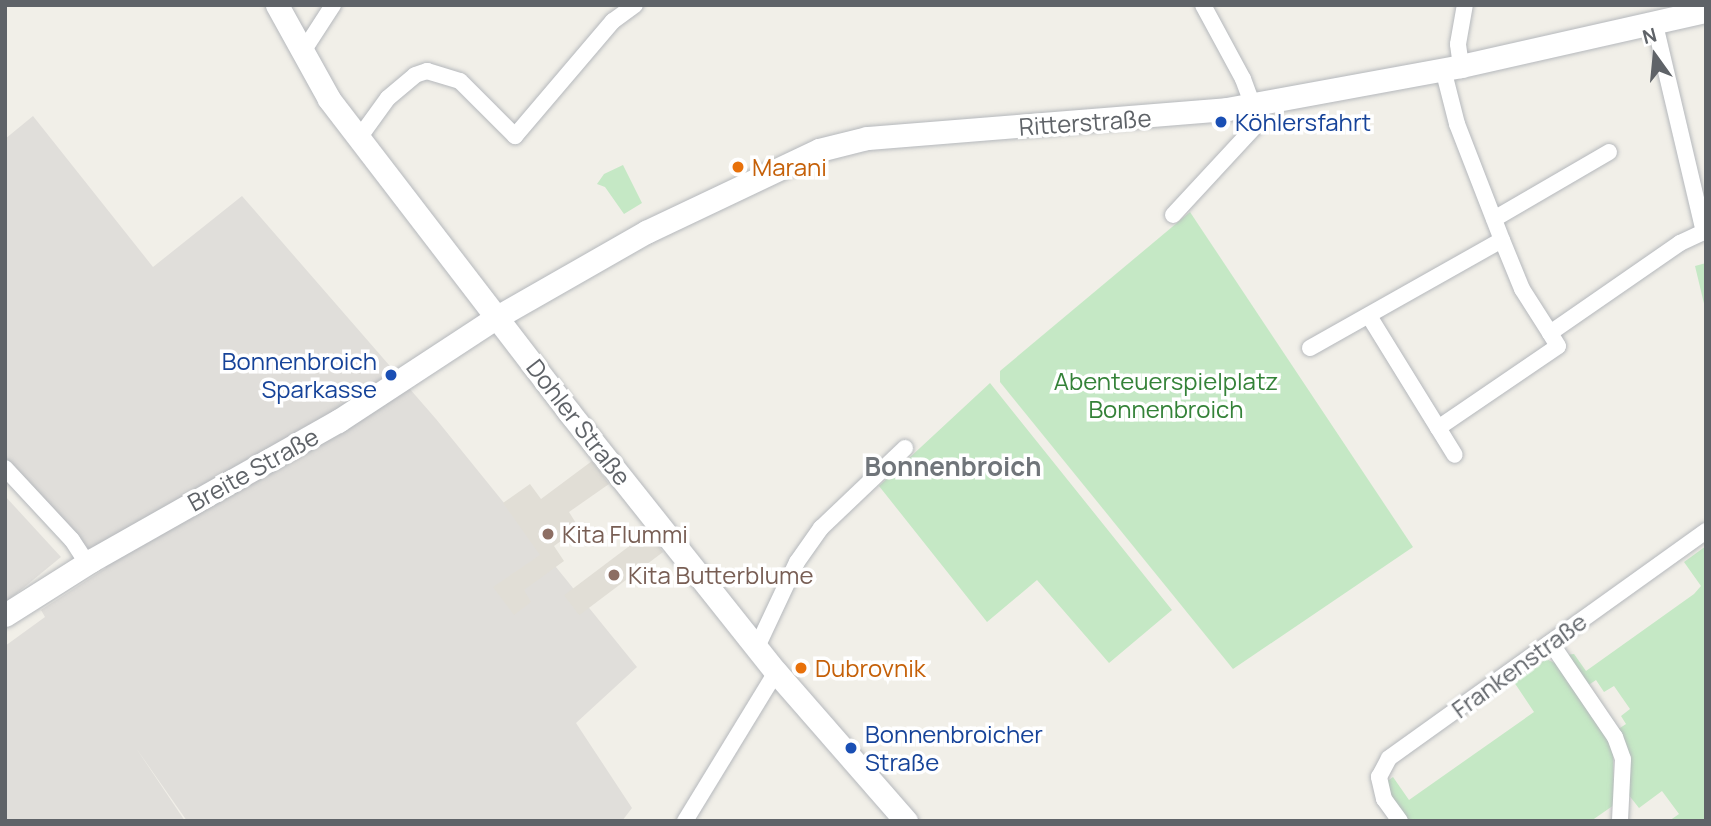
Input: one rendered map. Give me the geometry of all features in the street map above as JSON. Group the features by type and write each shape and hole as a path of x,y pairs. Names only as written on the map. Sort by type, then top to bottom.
{"main road":[{"name":"Dohler Straße","path":"277,5 302,53 359,138 776,672 906,821"},
{"name":"Ritterstraße","path":"497,317 646,232 819,150 867,138 1185,115 1452,67 1706,11"},
{"name":"Breite Straße","path":"5,615 87,563 338,421 497,317"}],"street":[{"path":"302,53 333,5"},
{"path":"359,138 388,98 415,75 426,71 460,80 515,136 613,20 635,5"},
{"path":"1173,215 1249,137 1259,122 1254,103 1203,5"},
{"path":"1438,428 1558,346 1522,289 1457,124 1452,67 1465,5"},
{"path":"1550,333 1680,243 1704,232 1655,24"},
{"path":"1494,219 1609,152"},
{"path":"1310,348 1502,240"},
{"path":"1369,316 1455,455"},
{"path":"757,647 797,562 821,528 905,448"},
{"path":"5,468 72,540 87,563"},
{"name":"Frankenstraße","path":"1400,821 1384,799 1379,776 1389,758 1706,531"},
{"path":"1551,643 1615,737 1623,759 1620,821"},
{"path":"685,821 776,672"}],"shaded area":[{"path":"33,116 153,267 242,196 436,419 637,667 576,723 632,808 622,821 187,821 136,748 185,821 5,821 5,646 45,617 41,610 106,568 5,457 5,139"},
{"name":"Kita Flummi","path":"592,461 609,484 569,512 579,528 554,546 564,561 524,590 531,602 514,615 493,587 540,555 503,503 530,484 541,499"},
{"path":"5,496 61,557 5,603"},
{"name":"Kita Butterblume","path":"648,532 663,552 579,615 564,595"}],"green space":[{"path":"623,165 642,203 624,214 605,187 597,184 604,174"},
{"name":"Abenteuerspielplatz Bonnenbroich","path":"1190,212 1413,547 1233,669 1000,382 1000,371"},
{"path":"1706,263 1706,312 1695,266"},
{"path":"990,383 1172,610 1109,663 1037,580 987,622 879,486"},
{"path":"1706,546 1706,821 1669,821 1679,814 1662,791 1639,808 1628,794 1630,765 1617,730 1626,724 1621,716 1630,709 1614,686 1604,692 1596,680 1587,686 1565,655 1574,654 1586,671 1694,594 1701,586 1684,562"},
{"path":"1546,659 1555,663 1613,748 1614,805 1591,821 1405,821 1385,783 1393,777 1409,800 1534,712 1514,682"}],"place":[{"name":"Köhlersfahrt","path":"1221,122"},
{"name":"Marani","path":"738,167"},
{"name":"Bonnenbroich Sparkasse","path":"391,375"},
{"name":"Kita Flummi","path":"548,534"},
{"name":"Kita Butterblume","path":"614,575"},
{"name":"Dubrovnik","path":"801,668"},
{"name":"Bonnenbroicher Straße","path":"851,748"}],"district":[{"name":"Bonnenbroich","path":"953,467"}]}
